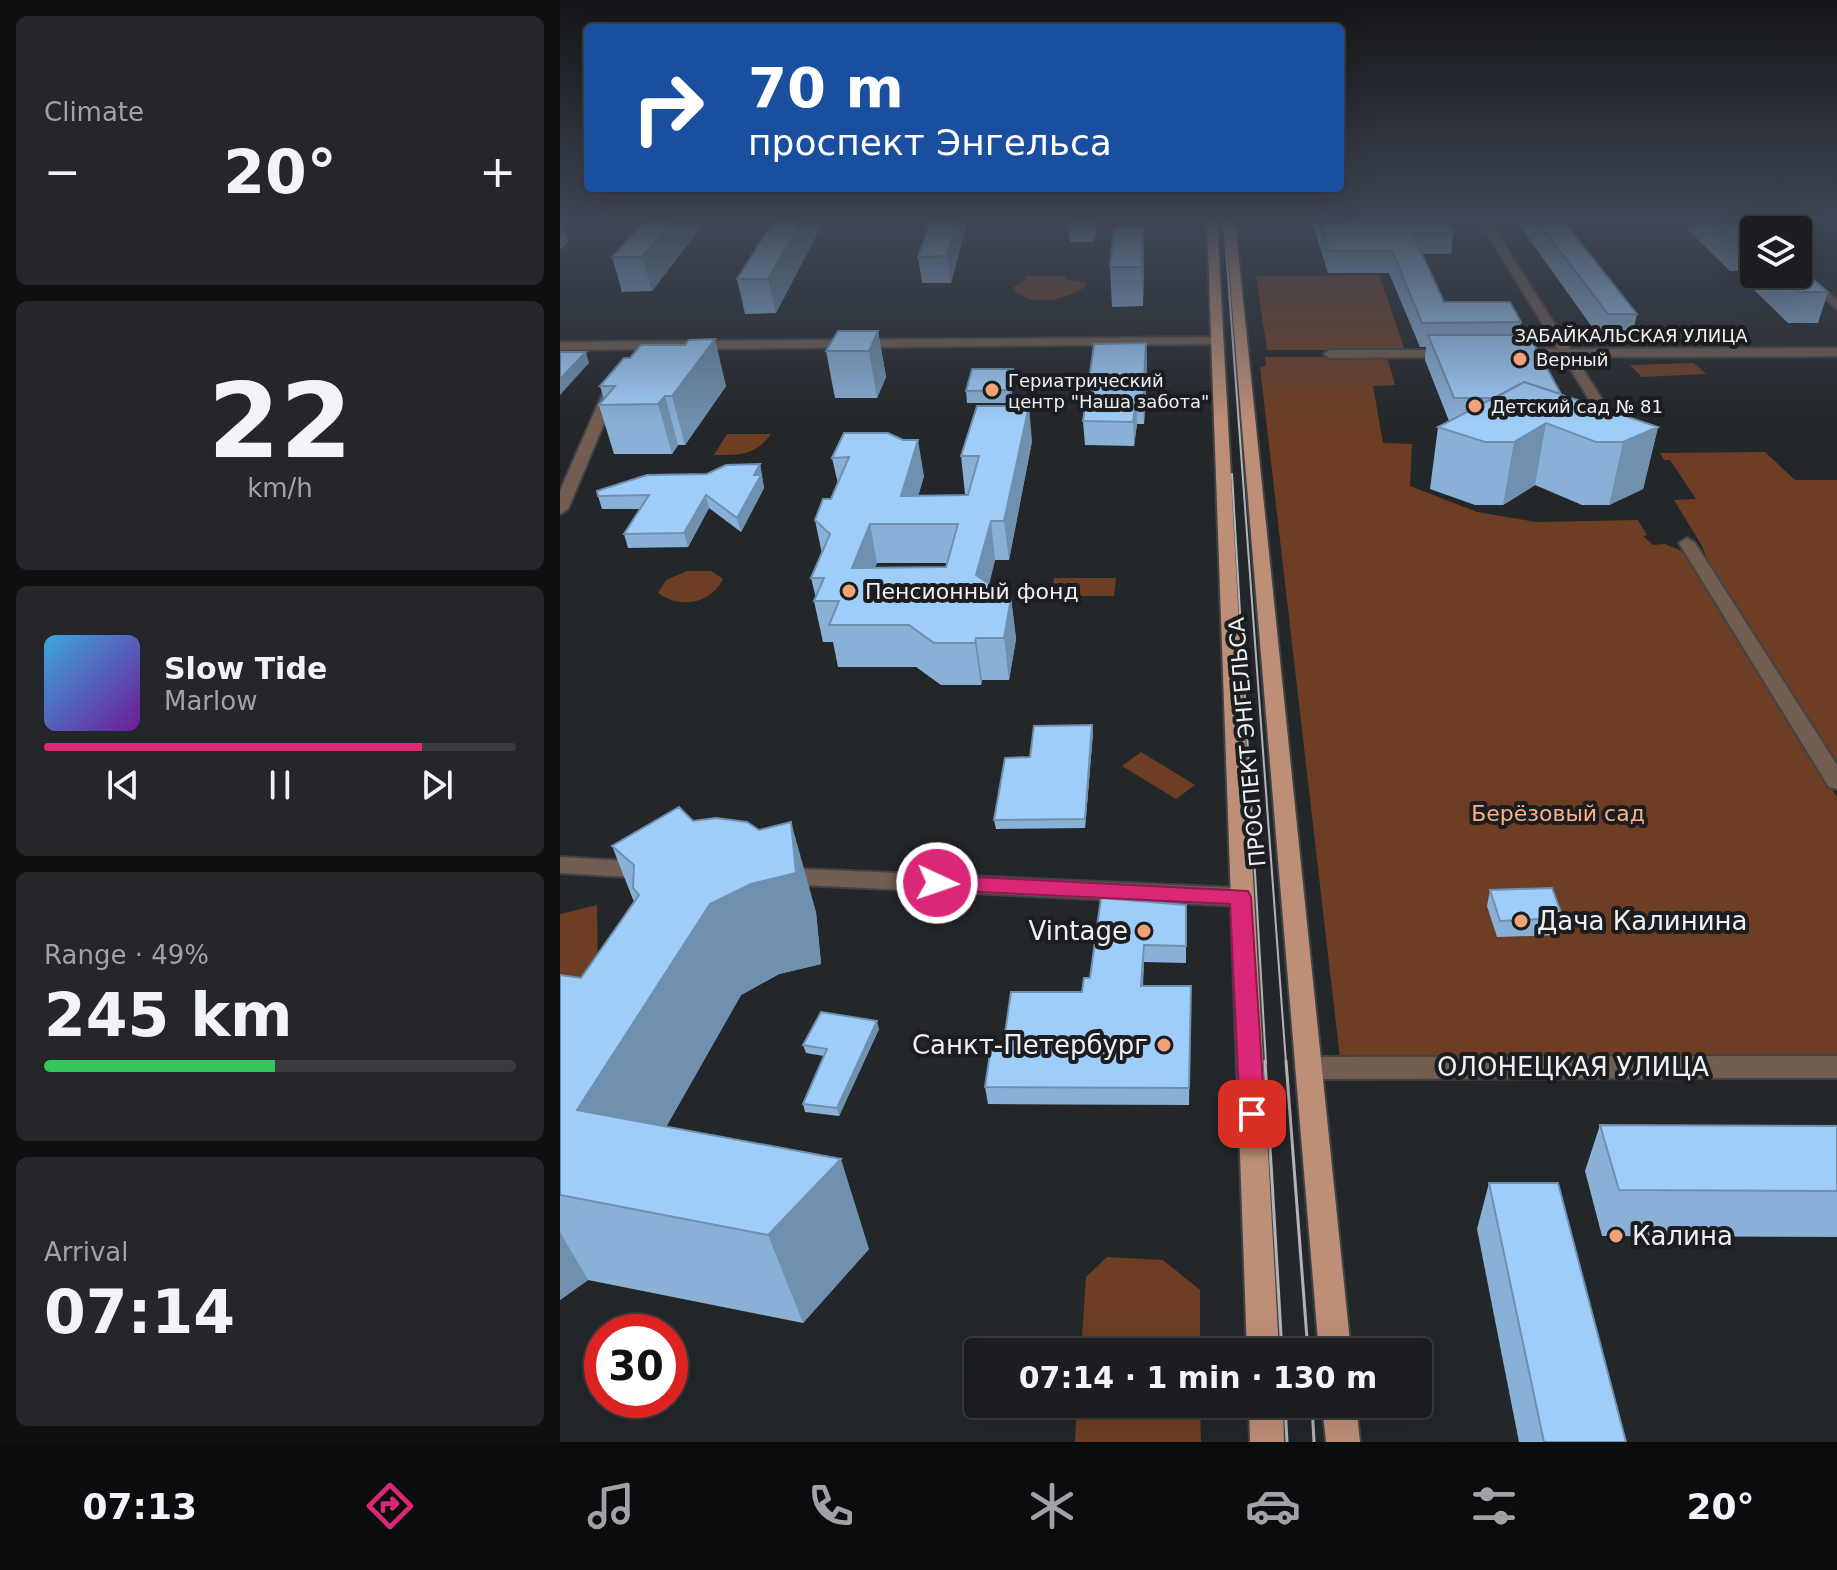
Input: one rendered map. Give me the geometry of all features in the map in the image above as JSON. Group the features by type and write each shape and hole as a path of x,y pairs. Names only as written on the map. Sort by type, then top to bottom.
{"main road":[{"name":"ПРОСПЕКТ ЭНГЕЛЬСА","path":"1215,289 1262,1338"},
{"name":"ПРОСПЕКТ ЭНГЕЛЬСА","path":"1236,289 1334,1338"},
{"path":"1217,341 1241,340"},
{"path":"1266,1418 1267,1442"},
{"path":"1340,1418 1343,1442"}],"street":[{"path":"1527,289 1621,439"},
{"path":"1818,289 1837,306"},
{"path":"560,346 1217,341"},
{"path":"560,509 608,394 647,345"},
{"name":"ЗАБАЙКАЛЬСКАЯ УЛИЦА","path":"1496,353 1837,352"},
{"path":"1330,354 1464,354"},
{"path":"1687,543 1837,782"},
{"path":"560,865 674,871"},
{"path":"752,875 1240,897"},
{"name":"ОЛОНЕЦКАЯ УЛИЦА","path":"1309,1068 1837,1067"}],"green space":[{"path":"1013,289 1081,289 1048,300 1028,299"},
{"path":"1258,289 1384,289 1405,350 1267,350"},
{"name":"Берёзовый сад","path":"1265,357 1387,357 1395,385 1373,386 1383,443 1412,444 1410,486 1477,512 1536,522 1638,520 1647,535 1643,536 1653,545 1665,544 1684,552 1837,797 1837,1059 1340,1058 1260,367 1266,366"},
{"path":"1694,363 1706,374 1642,377 1630,365"},
{"path":"727,434 771,434 759,447 746,453 714,455"},
{"path":"1765,452 1795,480 1837,480 1837,764 1711,570 1702,546 1674,500 1696,499 1670,460 1664,460 1660,453"},
{"path":"687,571 711,571 723,579 711,594 694,601 676,601 658,593 666,580"},
{"path":"1054,578 1116,578 1114,596 1051,596"},
{"path":"1141,752 1195,785 1176,799 1122,766"},
{"path":"597,905 598,989 560,1016 560,914"},
{"path":"1107,1257 1163,1260 1200,1290 1200,1338 1082,1338 1086,1277"},
{"path":"1076,1418 1200,1418 1201,1442 1075,1442"}],"building":[{"path":"1408,289 1438,289 1444,302 1510,302 1521,322 1422,323"},
{"path":"1589,289 1617,289 1637,314 1608,314"},
{"path":"1795,289 1825,289 1828,292 1798,292"},
{"path":"838,331 878,331 869,351 826,351"},
{"path":"1428,335 1529,335 1561,394 1524,382 1495,398 1454,398"},
{"path":"715,339 672,396 665,396 658,404 599,405 615,386 600,386 624,358 630,358 641,345 685,345 689,340"},
{"path":"1146,343 1143,400 1136,400 1133,422 1083,421 1094,344"},
{"path":"560,352 586,352 560,379"},
{"path":"972,369 1013,369 1009,390 966,391"},
{"path":"1524,382 1658,427 1623,442 1596,442 1546,423 1514,442 1485,442 1438,427"},
{"path":"977,406 1029,406 1004,521 991,521 976,575 1011,598 1004,638 976,638 975,643 934,643 909,625 829,625 839,601 814,601 824,578 811,578 830,534 815,520 823,499 831,499 849,457 832,458 844,433 888,433 903,440 918,440 901,496 968,495 979,456 961,456","holes":["870,524 958,524 946,567 852,568"]},
{"path":"760,464 754,475 761,475 737,518 706,495 684,533 624,534 649,495 598,496 597,491 647,475 707,474 726,465"},
{"path":"1092,725 1085,819 994,820 1005,758 1030,757 1034,726"},
{"path":"679,807 693,821 716,818 747,822 759,830 791,822 796,873 751,884 710,904 577,1110 841,1159 768,1235 560,1195 560,975 581,978 639,895 633,888 634,865 612,846"},
{"path":"1552,888 1563,918 1500,921 1490,890"},
{"path":"1101,898 1186,905 1186,946 1144,945 1141,986 1191,986 1189,1088 985,1087 991,1047 1003,1047 1011,992 1082,992 1084,978 1090,978"},
{"path":"821,1012 877,1021 837,1108 803,1104 827,1049 803,1045"},
{"path":"1600,1125 1837,1126 1837,1191 1619,1190"},
{"path":"1489,1183 1558,1183 1626,1442 1544,1442"}],"tram line":[{"path":"1229,289 1286,1063"},
{"path":"1232,474 1266,1063"},
{"path":"1265,1061 1281,1338"},
{"path":"1286,1061 1307,1338"},
{"path":"1286,1418 1287,1442"},
{"path":"1313,1418 1314,1442"}],"place":[{"name":"Верный","path":"1520,359"},
{"name":"Гериатрический центр \"Наша забота\"","path":"992,390"},
{"name":"Детский сад № 81","path":"1475,406"},
{"name":"Пенсионный фонд","path":"849,591"},
{"name":"Дача Калинина","path":"1521,921"},
{"name":"Vintage","path":"1144,931"},
{"name":"Санкт-Петербург","path":"1164,1045"},
{"name":"Калина","path":"1616,1236"}],"route":[{"path":"937,883 1240,897 1252,1114"}]}
